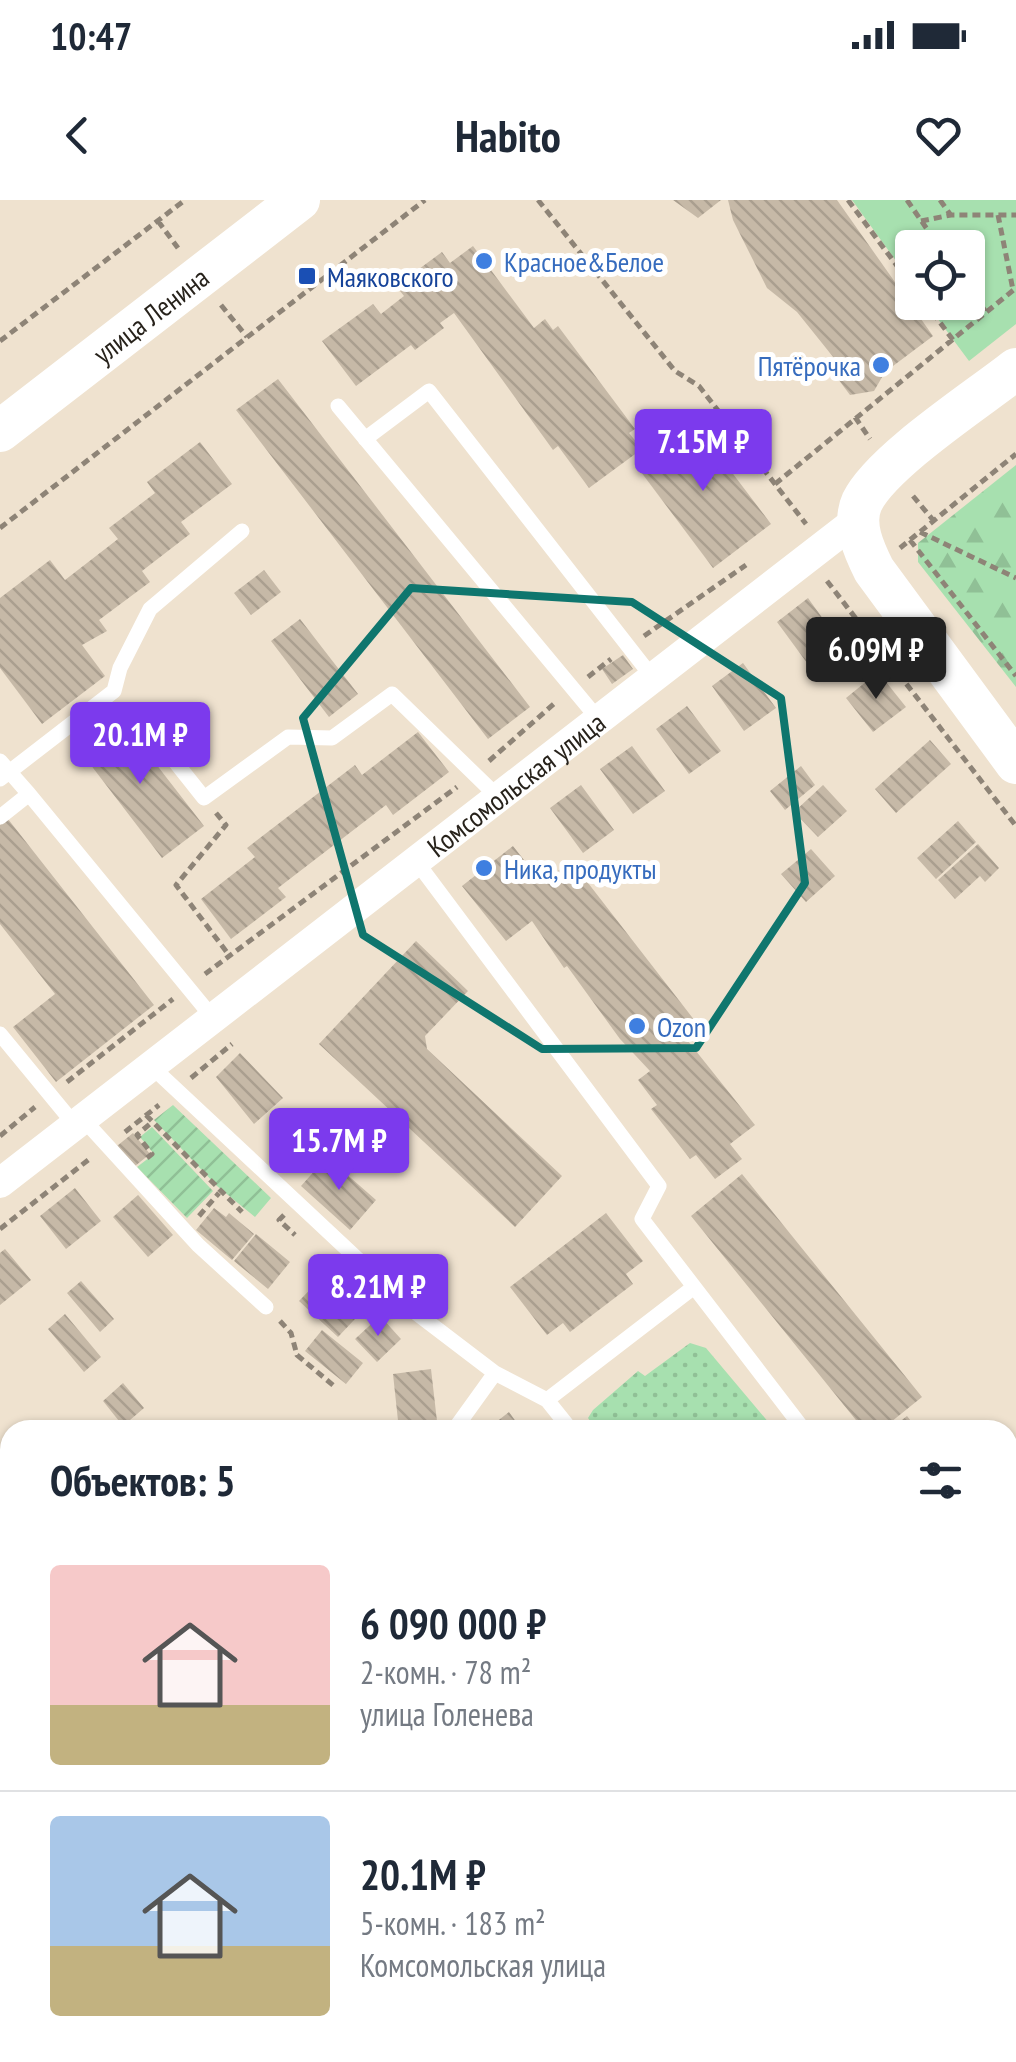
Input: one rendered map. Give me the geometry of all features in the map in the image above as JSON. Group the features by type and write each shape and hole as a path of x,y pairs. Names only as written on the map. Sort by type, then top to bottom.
{"main road":[{"name":"улица Ленина","path":"0,431 299,200"},
{"name":"Комсомольская улица","path":"858,519 862,503 890,468 1016,369"},
{"path":"858,519 862,548 874,570 1016,762"}],"street":[{"name":"Комсомольская улица","path":"0,1183 653,678 804,537 858,519"}],"lane":[{"path":"365,439 429,391 653,678"},
{"path":"338,406 598,720"},
{"path":"213,1018 29,794 3,770 114,692 120,668 150,609 242,531"},
{"path":"134,710 204,798 288,738 332,738 392,694 498,798"},
{"path":"0,817 29,794"},
{"path":"416,862 659,1186 642,1218 796,1420"},
{"path":"0,1034 50,1095 198,1245 266,1307"},
{"path":"151,1066 410,1309 495,1372 546,1400 563,1420"},
{"path":"546,1400 694,1288"},
{"path":"461,1420 495,1372"}],"path":[{"path":"0,340 186,200"},
{"path":"0,528 425,200"},
{"path":"538,200 675,370 699,386 775,484 819,569 838,596 1016,826"},
{"path":"848,200 895,263"},
{"path":"906,200 927,230"},
{"path":"940,200 950,214"},
{"path":"921,221 950,214 1016,215"},
{"path":"985,311 1014,289 998,214"},
{"path":"939,320 954,340"},
{"path":"775,484 975,320"},
{"path":"838,596 1016,454"},
{"path":"920,532 1016,578"},
{"path":"910,540 1016,676"},
{"path":"0,1136 188,987 476,773 572,688 758,557"},
{"path":"204,798 226,825 176,885 229,956"},
{"path":"146,1116 242,1212"},
{"path":"199,1217 219,1193"},
{"path":"266,1307 292,1333 297,1355 334,1386"}],"highlighted area":[{"path":"411,588 632,602 781,698 805,883 696,1048 542,1049 363,935 303,718"}],"green space":[{"path":"852,200 1016,200 1016,324 969,361 939,320 985,320 985,230 895,230 895,259"},
{"path":"1016,465 1016,687 918,562 918,543"},
{"path":"173,1105 271,1198 255,1217 217,1186 154,1120"},
{"path":"152,1127 213,1191 187,1218 137,1167 154,1154 140,1137"},
{"path":"690,1343 706,1348 767,1420 589,1420 593,1410 638,1371 645,1376"}],"building":[{"path":"673,200 721,200 698,218"},
{"path":"728,200 837,200 895,282 895,320 922,320 933,336 885,372 874,391 850,395 838,379 838,363 797,312 767,288 733,220"},
{"path":"473,246 534,328 545,319 553,330 558,326 635,429 629,433 642,449 589,488 558,446 553,450 454,313 440,323 444,328 415,350 411,345 356,386 322,341 373,304 381,314 404,296 396,286 442,252 450,263"},
{"path":"278,379 530,707 488,739 236,410"},
{"path":"693,421 771,524 713,568 635,464"},
{"path":"200,442 232,484 181,522 190,534 142,571 150,582 99,620 107,631 82,645 105,676 42,724 0,668 0,598 50,560 65,580 118,539 109,528 155,493 147,482"},
{"path":"264,570 281,592 251,615 234,593"},
{"path":"808,598 841,644 810,667 777,622"},
{"path":"300,619 358,694 329,717 271,641"},
{"path":"623,655 633,669 612,684 602,669"},
{"path":"743,663 776,708 744,731 712,686"},
{"path":"878,672 906,707 873,732 846,698"},
{"path":"687,706 721,751 689,774 656,729"},
{"path":"118,715 204,826 162,858 77,747"},
{"path":"418,732 449,772 393,815 386,805 278,888 286,897 231,939 201,899 255,857 247,848 355,765 362,775"},
{"path":"930,740 951,764 896,813 875,789"},
{"path":"632,746 665,791 633,814 600,769"},
{"path":"801,766 815,785 785,810 770,791"},
{"path":"581,785 614,830 583,853 550,808"},
{"path":"823,785 847,811 818,837 794,812"},
{"path":"8,819 154,1005 56,1082 13,1027 55,994 0,924 0,825"},
{"path":"958,821 976,842 936,879 917,858"},
{"path":"978,844 999,868 985,882 980,876 955,899 938,880"},
{"path":"513,846 542,883 571,861 702,1030 688,1041 755,1125 730,1144 742,1159 715,1179 696,1155 690,1159 651,1109 657,1105 638,1080 650,1071 620,1039 567,966 564,968 532,921 506,941 462,886"},
{"path":"811,849 835,876 806,902 781,874"},
{"path":"416,941 468,991 425,1036 427,1049 562,1176 515,1227 319,1044"},
{"path":"240,1053 283,1098 254,1124 216,1077"},
{"path":"335,1111 363,1138 350,1151 322,1124"},
{"path":"133,1133 150,1154 135,1166 117,1146"},
{"path":"327,1157 376,1200 350,1230 301,1186"},
{"path":"742,1174 922,1397 893,1420 856,1420 691,1216"},
{"path":"75,1188 101,1221 66,1249 40,1216"},
{"path":"138,1195 173,1235 148,1257 113,1217"},
{"path":"214,1208 226,1217 229,1213 254,1234 232,1260 196,1230"},
{"path":"606,1213 643,1261 626,1274 633,1284 570,1332 563,1323 547,1335 510,1287"},
{"path":"256,1234 290,1262 268,1289 234,1261"},
{"path":"5,1249 31,1280 0,1305 0,1253"},
{"path":"331,1268 370,1303 338,1337 299,1301"},
{"path":"81,1281 114,1319 100,1332 67,1293"},
{"path":"65,1314 101,1357 84,1372 48,1329"},
{"path":"380,1316 401,1339 377,1362 355,1339"},
{"path":"322,1330 363,1363 346,1384 305,1351"},
{"path":"431,1369 437,1420 398,1420 393,1374"},
{"path":"123,1383 144,1408 130,1420 118,1420 103,1401"},
{"path":"509,1412 515,1420 499,1420"}],"place":[{"name":"Красное&Белое","path":"484,261"},
{"name":"Маяковского","path":"307,276"},
{"name":"Пятёрочка","path":"881,365"},
{"name":"Ника, продукты","path":"484,868"},
{"name":"Ozon","path":"637,1026"}]}
